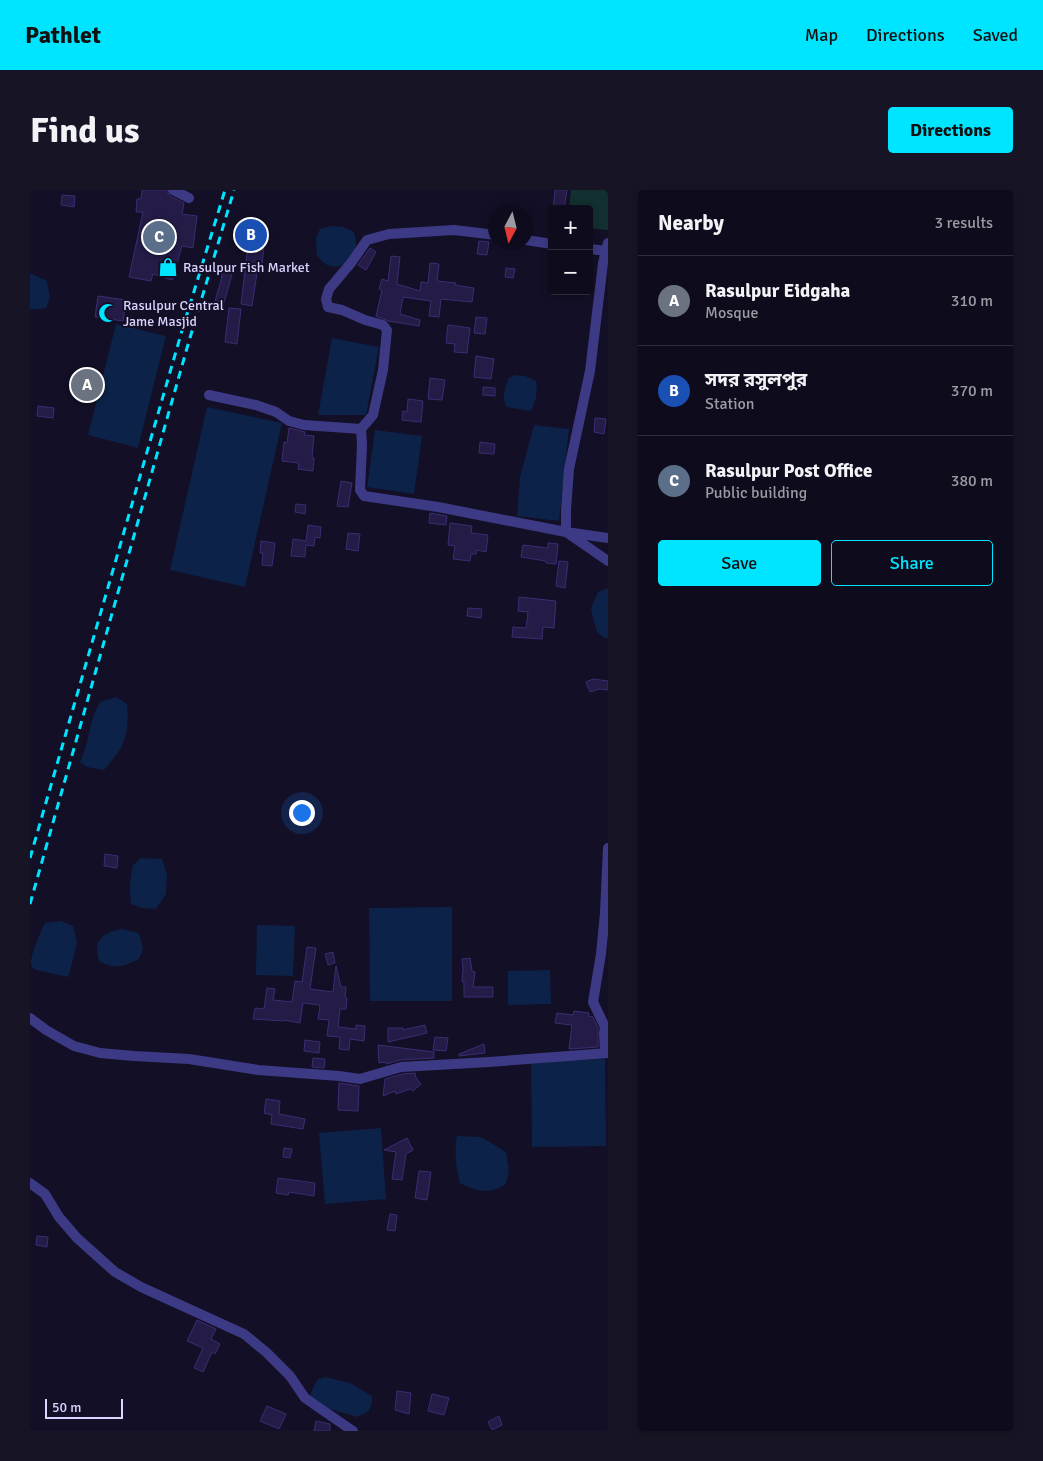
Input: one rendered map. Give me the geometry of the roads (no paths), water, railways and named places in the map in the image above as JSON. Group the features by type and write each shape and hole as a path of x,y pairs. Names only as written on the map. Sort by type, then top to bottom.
{"street":[{"path":"173,190 189,198"},
{"path":"488,234 454,230 389,234 367,240 329,290 326,299 328,307 342,310 383,325 387,330 382,370 373,415 361,429 360,490 364,496 438,507 566,532 608,538"},
{"path":"533,241 548,243"},
{"path":"566,532 569,469 590,371 603,264 607,248 593,249"},
{"path":"209,395 256,405 276,412 289,421 304,425 361,429"},
{"path":"566,532 608,561"},
{"path":"30,1018 46,1030 74,1046 100,1053 189,1059 258,1070 360,1079 401,1067 606,1053 605,1027 593,1002 593,997 601,954 608,848"},
{"path":"30,1183 45,1194 59,1217 77,1238 115,1272 140,1287 244,1334 266,1352 290,1376 305,1398 353,1431"}],"water":[{"path":"331,226 343,227 354,232 356,242 351,258 344,264 335,267 326,265 317,256 316,238 320,229"},
{"path":"30,273 47,281 50,297 46,308 30,309"},
{"path":"116,324 166,336 138,448 88,435"},
{"path":"332,338 379,347 366,415 318,415"},
{"path":"515,375 525,376 536,381 536,397 531,411 507,407 505,404 504,392 506,385 509,378"},
{"path":"207,407 282,423 245,587 170,570"},
{"path":"534,425 569,429 559,521 517,516 520,477"},
{"path":"375,430 422,436 414,494 367,487"},
{"path":"608,588 608,639 597,632 591,608 598,592"},
{"path":"116,697 127,704 126,733 121,748 104,770 87,767 80,762 96,710 100,702"},
{"path":"141,858 162,859 167,875 166,894 156,909 142,908 131,904 130,884 133,865"},
{"path":"452,907 452,1001 370,1001 369,908"},
{"path":"61,921 73,926 77,942 68,977 36,970 31,964 34,950 45,923"},
{"path":"257,925 295,926 293,976 256,975"},
{"path":"122,929 139,933 143,949 139,959 119,966 104,964 99,961 97,954 98,943 104,935"},
{"path":"550,970 551,1004 508,1005 508,971"},
{"path":"605,1059 606,1146 532,1147 531,1061"},
{"path":"381,1128 386,1199 325,1204 319,1133"},
{"path":"457,1136 481,1137 506,1152 509,1171 506,1184 494,1190 483,1191 460,1183 456,1160"},
{"path":"325,1377 350,1383 372,1396 369,1411 357,1417 320,1406 310,1396 318,1379"}],"railway":[{"path":"30,858 181,334 225,190"},
{"path":"30,904 187,348 234,190"}],"place":[{"name":"সদর রসুলপুর","path":"251,235"},
{"name":"Rasulpur Post Office","path":"159,237"},
{"name":"Rasulpur Fish Market","path":"168,267"},
{"name":"Rasulpur Central Jame Masjid","path":"108,313"},
{"name":"Rasulpur Eidgaha","path":"87,385"}]}
